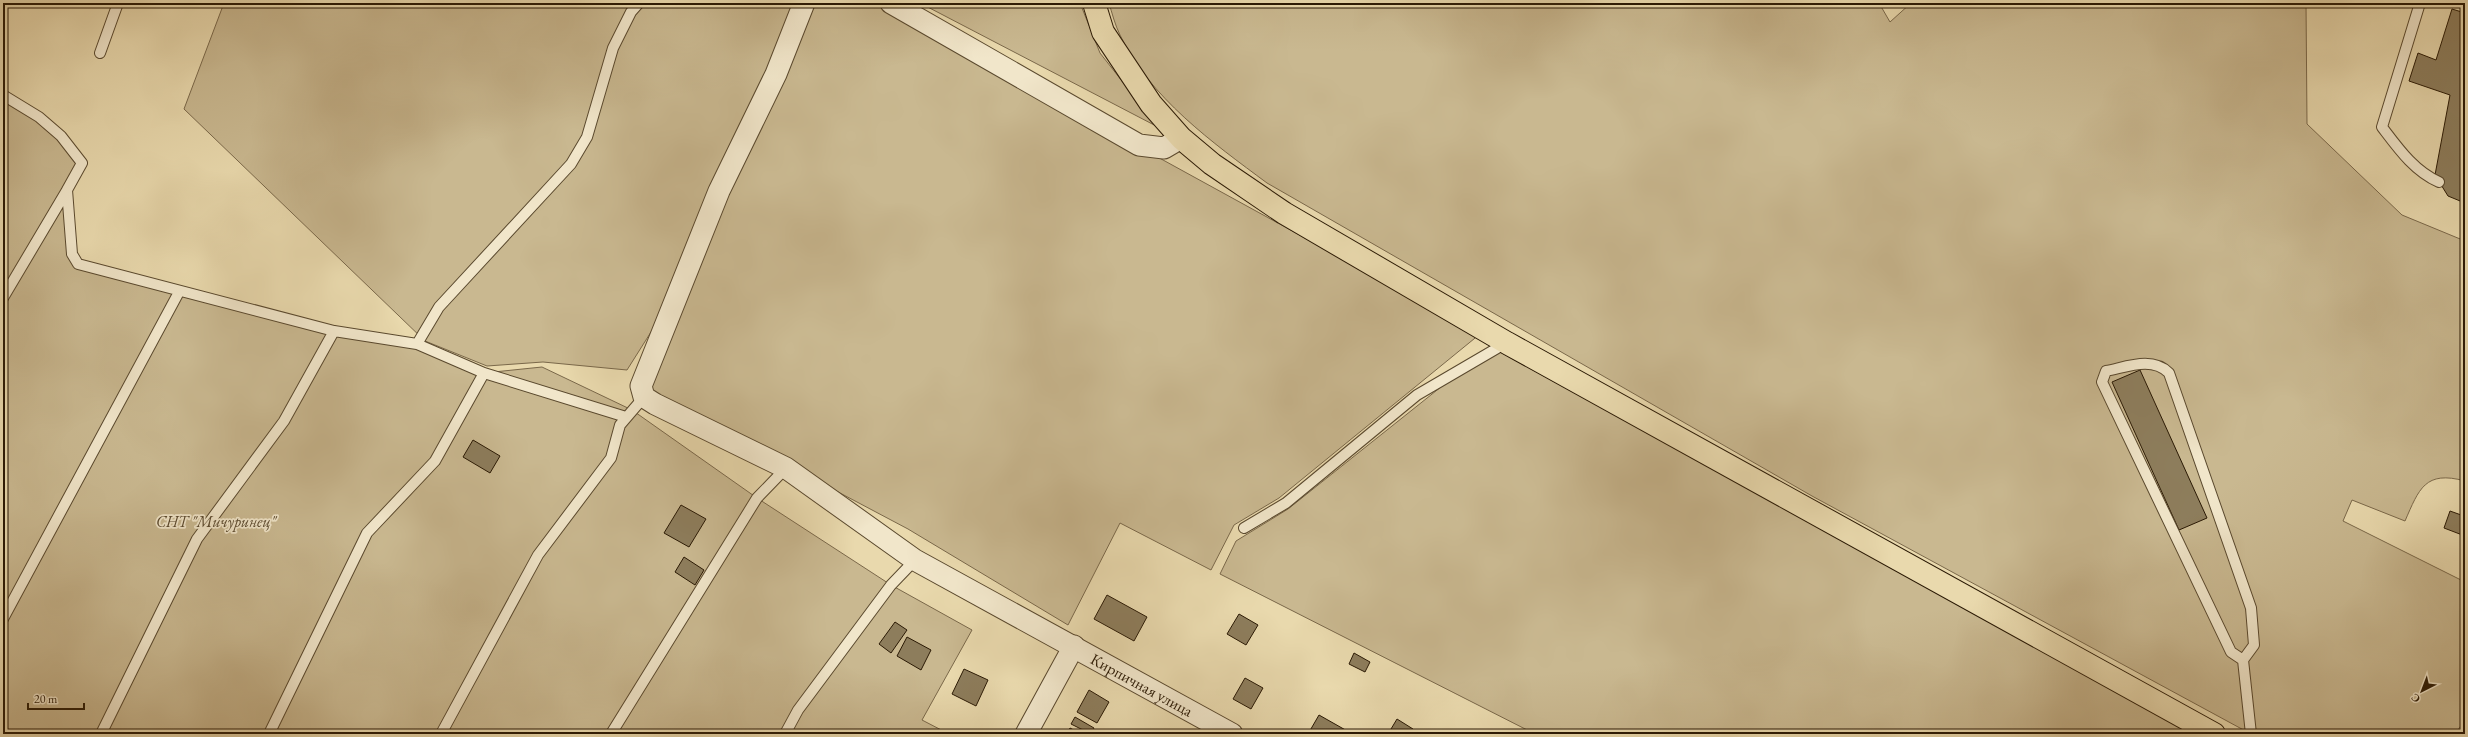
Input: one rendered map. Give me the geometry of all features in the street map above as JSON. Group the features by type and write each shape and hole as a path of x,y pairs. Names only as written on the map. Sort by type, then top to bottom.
{"main road":[{"path":"1094,3 1103,32 1151,104 1181,138 1212,164 1284,213 1507,343 2214,734"}],"street":[{"path":"644,397 641,386 719,191 776,74 804,3"},
{"path":"891,3 1139,145 1164,148 1181,138"},
{"name":"Кирпичная улица","path":"644,397 655,404 786,468 915,560 1232,734"},
{"path":"1026,734 1074,646"}],"lane":[{"path":"100,53 118,3"},
{"path":"417,344 439,307 571,164 588,137 613,48 631,12 639,3"},
{"path":"2420,3 2382,127 2405,157 2430,178 2439,182"},
{"path":"3,95 39,117 61,136 82,163 3,298"},
{"path":"67,190 72,254 78,264 179,292 334,331 417,344 484,373 626,417"},
{"path":"3,620 179,292"},
{"path":"101,734 197,539 284,421 334,331"},
{"path":"1244,528 1286,502 1417,395 1507,343"},
{"path":"2243,660 2231,652 2102,382 2106,371 2152,363 2162,366 2169,373 2251,608 2254,645 2243,660 2251,734"},
{"path":"269,734 367,533 434,461 484,373"},
{"path":"441,734 538,555 611,458 620,425 644,397"},
{"path":"611,734 757,498 786,468"},
{"path":"785,734 798,710 891,585 915,560"}],"green space":[{"path":"224,3 798,3 663,313 627,370 543,362 487,366 425,341 184,109"},
{"path":"813,3 877,3 1480,334 1279,498 1234,525 1211,570 1120,523 1068,625 908,529 652,392 647,383 651,359"},
{"path":"920,3 1080,3 1100,53 1158,127"},
{"path":"1109,3 1879,3 1890,22 1911,3 2306,3 2307,124 2402,215 2465,241 2465,481 2452,478 2432,480 2420,491 2405,521 2352,500 2343,521 2465,582 2465,720 2455,734 2251,734 1812,496 1267,183 1204,135 1165,99 1132,58 1118,31"},
{"name":"СНТ \"Мичуринец\"","path":"3,95 39,117 82,163 67,190 78,264 179,292 417,344 484,373 542,367 632,410 757,498 891,585 972,630 922,720 949,734 3,734"},
{"path":"1491,347 2197,734 1535,734 1220,574 1236,541 1288,509"}],"building":[{"path":"2452,9 2465,13 2465,203 2448,196 2435,175 2450,95 2409,81 2418,53 2436,60"},
{"path":"2140,370 2207,518 2179,530 2112,382"},
{"path":"473,440 500,456 490,473 463,457"},
{"path":"681,505 706,519 689,547 664,533"},
{"path":"2450,511 2464,516 2465,513 2465,536 2444,528"},
{"path":"684,557 704,570 695,585 675,572"},
{"path":"1107,595 1147,617 1134,641 1094,619"},
{"path":"1239,614 1258,625 1246,645 1227,634"},
{"path":"895,622 907,630 891,653 879,644"},
{"path":"907,637 931,650 921,670 897,656"},
{"path":"1354,653 1370,662 1365,672 1349,664"},
{"path":"964,669 988,680 976,706 952,694"},
{"path":"1245,678 1263,688 1251,709 1233,699"},
{"path":"1089,690 1109,702 1097,723 1077,712"},
{"path":"1319,715 1349,732 1348,734 1308,734"},
{"path":"1075,717 1094,728 1091,734 1071,724"},
{"path":"1397,719 1413,729 1411,734 1388,734"},
{"path":"1070,728 1081,734 1066,734"}]}
